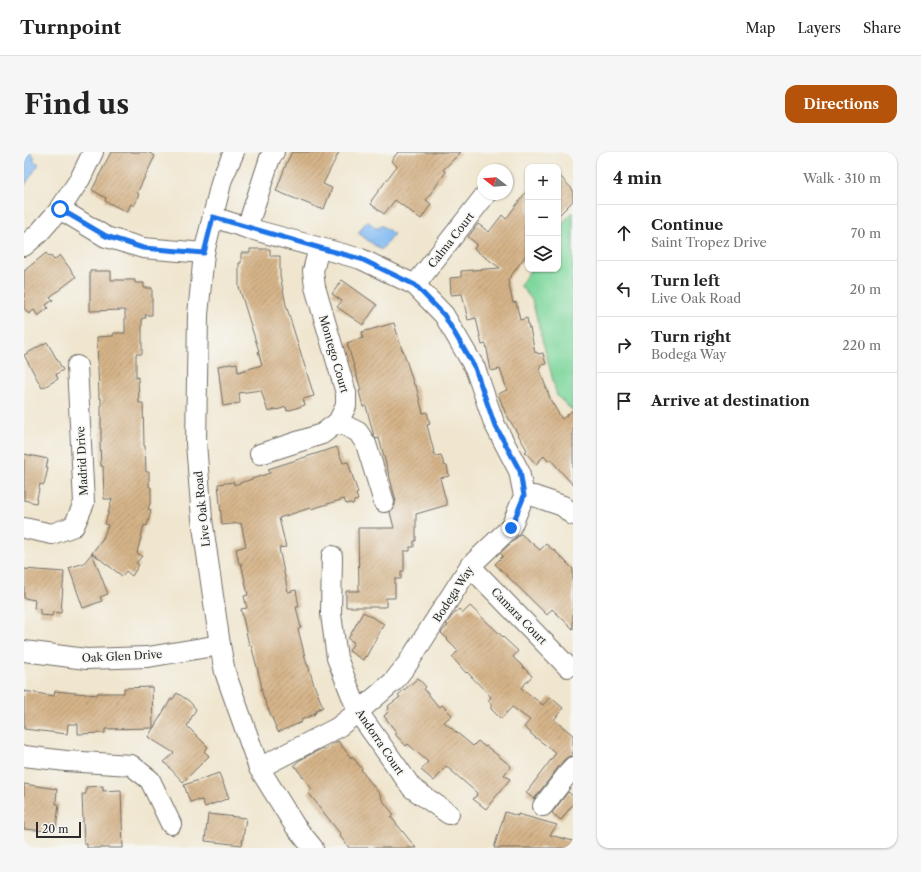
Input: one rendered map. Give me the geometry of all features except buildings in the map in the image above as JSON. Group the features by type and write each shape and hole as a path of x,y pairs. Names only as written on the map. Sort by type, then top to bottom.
{"street":[{"path":"24,246 38,234 60,209 80,180 93,152"},
{"name":"Live Oak Road","path":"234,152 222,179 204,253 198,315 196,443 202,519 225,672 259,768 295,826 313,848"},
{"path":"248,228 270,158 274,152"},
{"name":"Calma Court","path":"415,285 481,200"},
{"path":"60,209 106,236 143,248 204,253"},
{"path":"213,217 361,259 415,285 444,315 475,368 494,423 520,471 524,496 534,496 563,506 573,515"},
{"name":"Montego Court","path":"260,454 322,434 338,422 346,406 346,393 315,287 313,271 320,248"},
{"name":"Madrid Drive","path":"24,528 52,534 74,526 84,503 77,366"},
{"path":"338,422 358,432 366,444 384,502"},
{"name":"Bodega Way","path":"259,768 336,728 358,712 394,681 408,664 470,566 511,528 524,496"},
{"name":"Andorra Court","path":"332,556 331,614 337,658 358,712 412,788 450,814"},
{"name":"Camara Court","path":"470,566 568,667"},
{"name":"Oak Glen Drive","path":"24,651 86,660 148,657 220,645"},
{"path":"24,756 66,761 132,764 150,780 171,824"},
{"path":"543,806 573,766"}],"green space":[{"path":"573,212 573,411 557,396 532,300 520,285 529,272 561,272 561,226"}],"water":[{"path":"27,152 35,157 33,160 39,164 24,186 24,155"},
{"path":"367,221 378,229 381,225 394,234 381,250 358,233"}],"route":[{"path":"60,209 106,236 143,248 204,253 213,217 361,259 415,285 444,315 475,368 494,423 520,471 524,496 511,528"}]}
